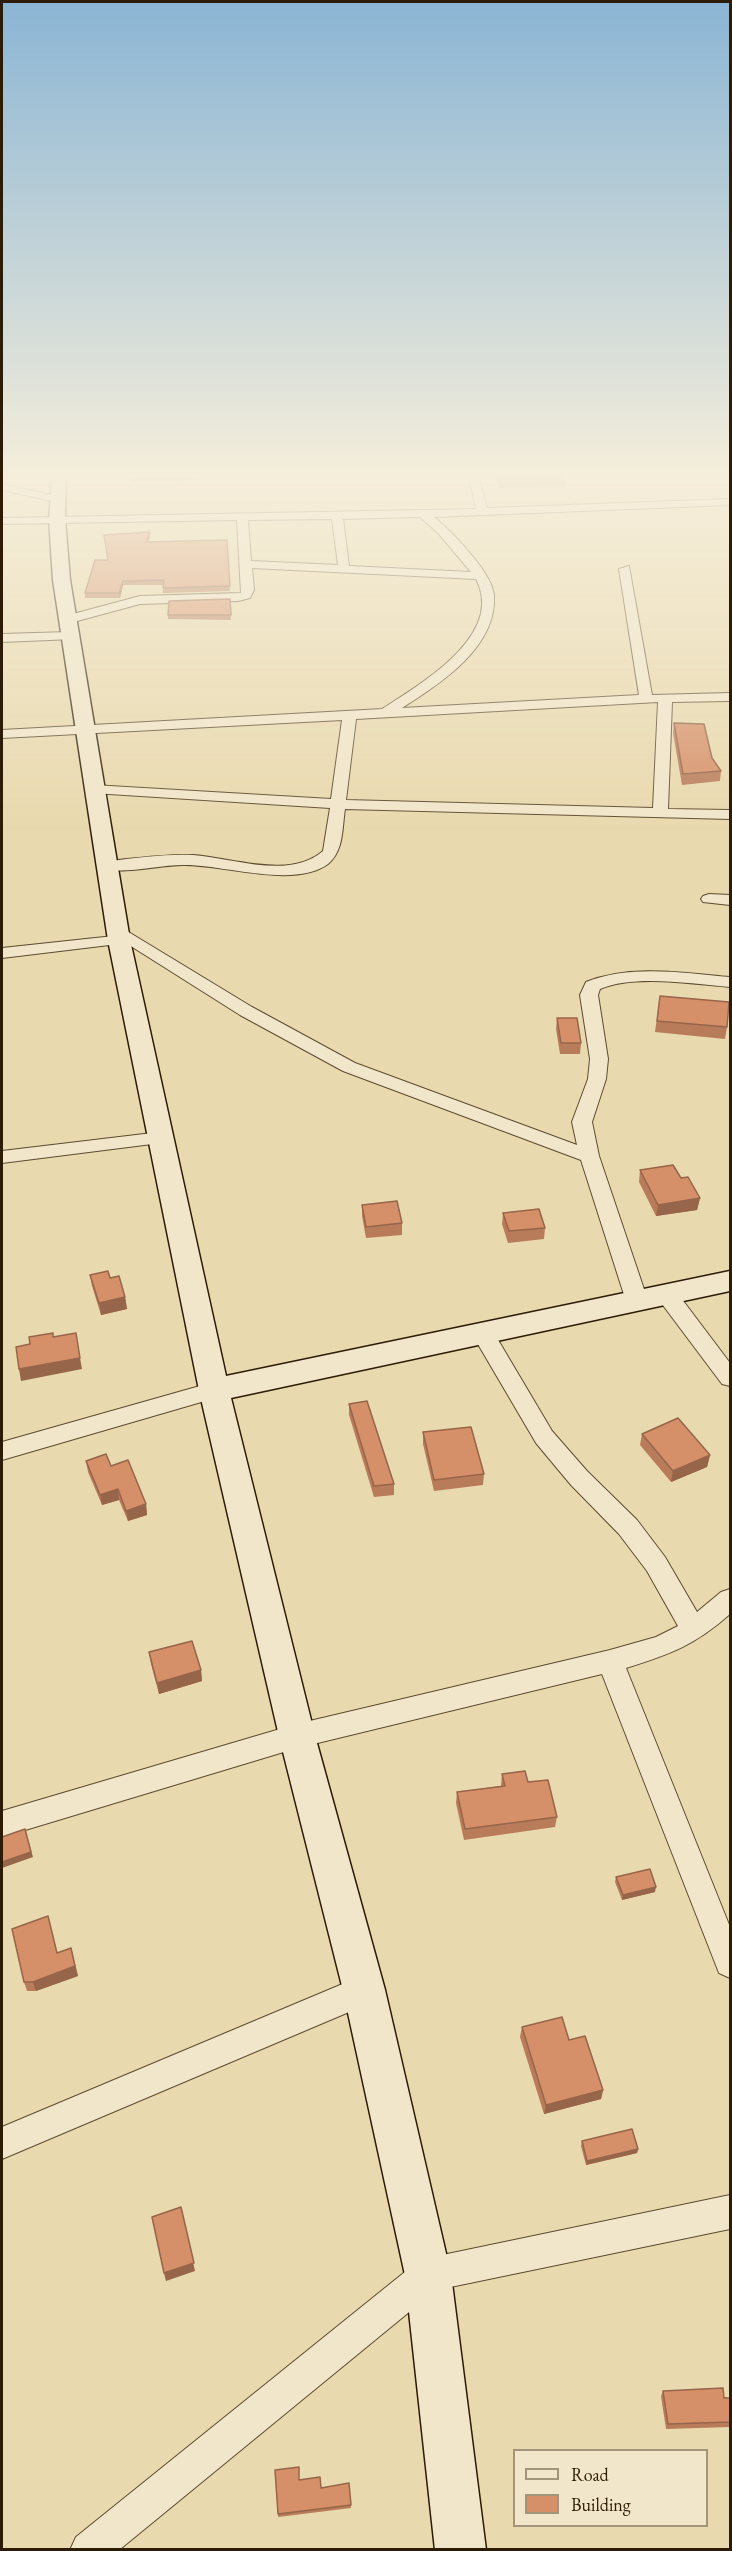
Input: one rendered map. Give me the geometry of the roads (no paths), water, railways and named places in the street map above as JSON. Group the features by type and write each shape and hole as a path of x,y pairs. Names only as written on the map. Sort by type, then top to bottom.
{"street":[{"path":"63,596 82,729 110,866 118,935 214,1390 297,1736 364,1990 428,2275 461,2550"},
{"path":"2,638 67,628 140,600 242,596"},
{"path":"387,712 434,682 466,650 485,622 488,596"},
{"path":"629,596 645,699"},
{"path":"2,734 387,712 665,698 730,697"},
{"path":"660,812 665,698"},
{"path":"110,866 175,860 276,869 313,867 326,861 331,853 350,714"},
{"path":"93,789 338,804 730,815"},
{"path":"709,899 730,900"},
{"path":"2,953 118,935 246,1011 349,1067 589,1156"},
{"path":"637,1302 589,1156 582,1122 597,1079 599,1059 589,995 592,986 599,981 622,978 730,982"},
{"path":"2,1157 161,1138"},
{"path":"2,1451 214,1390 730,1281"},
{"path":"667,1295 730,1378"},
{"path":"483,1334 544,1437 579,1478 628,1527 656,1564 694,1630"},
{"path":"2,1824 297,1736 610,1661 662,1646 694,1630 730,1599"},
{"path":"610,1661 730,1963"},
{"path":"2,2143 364,1990"},
{"path":"89,2550 428,2275 730,2212"}]}
